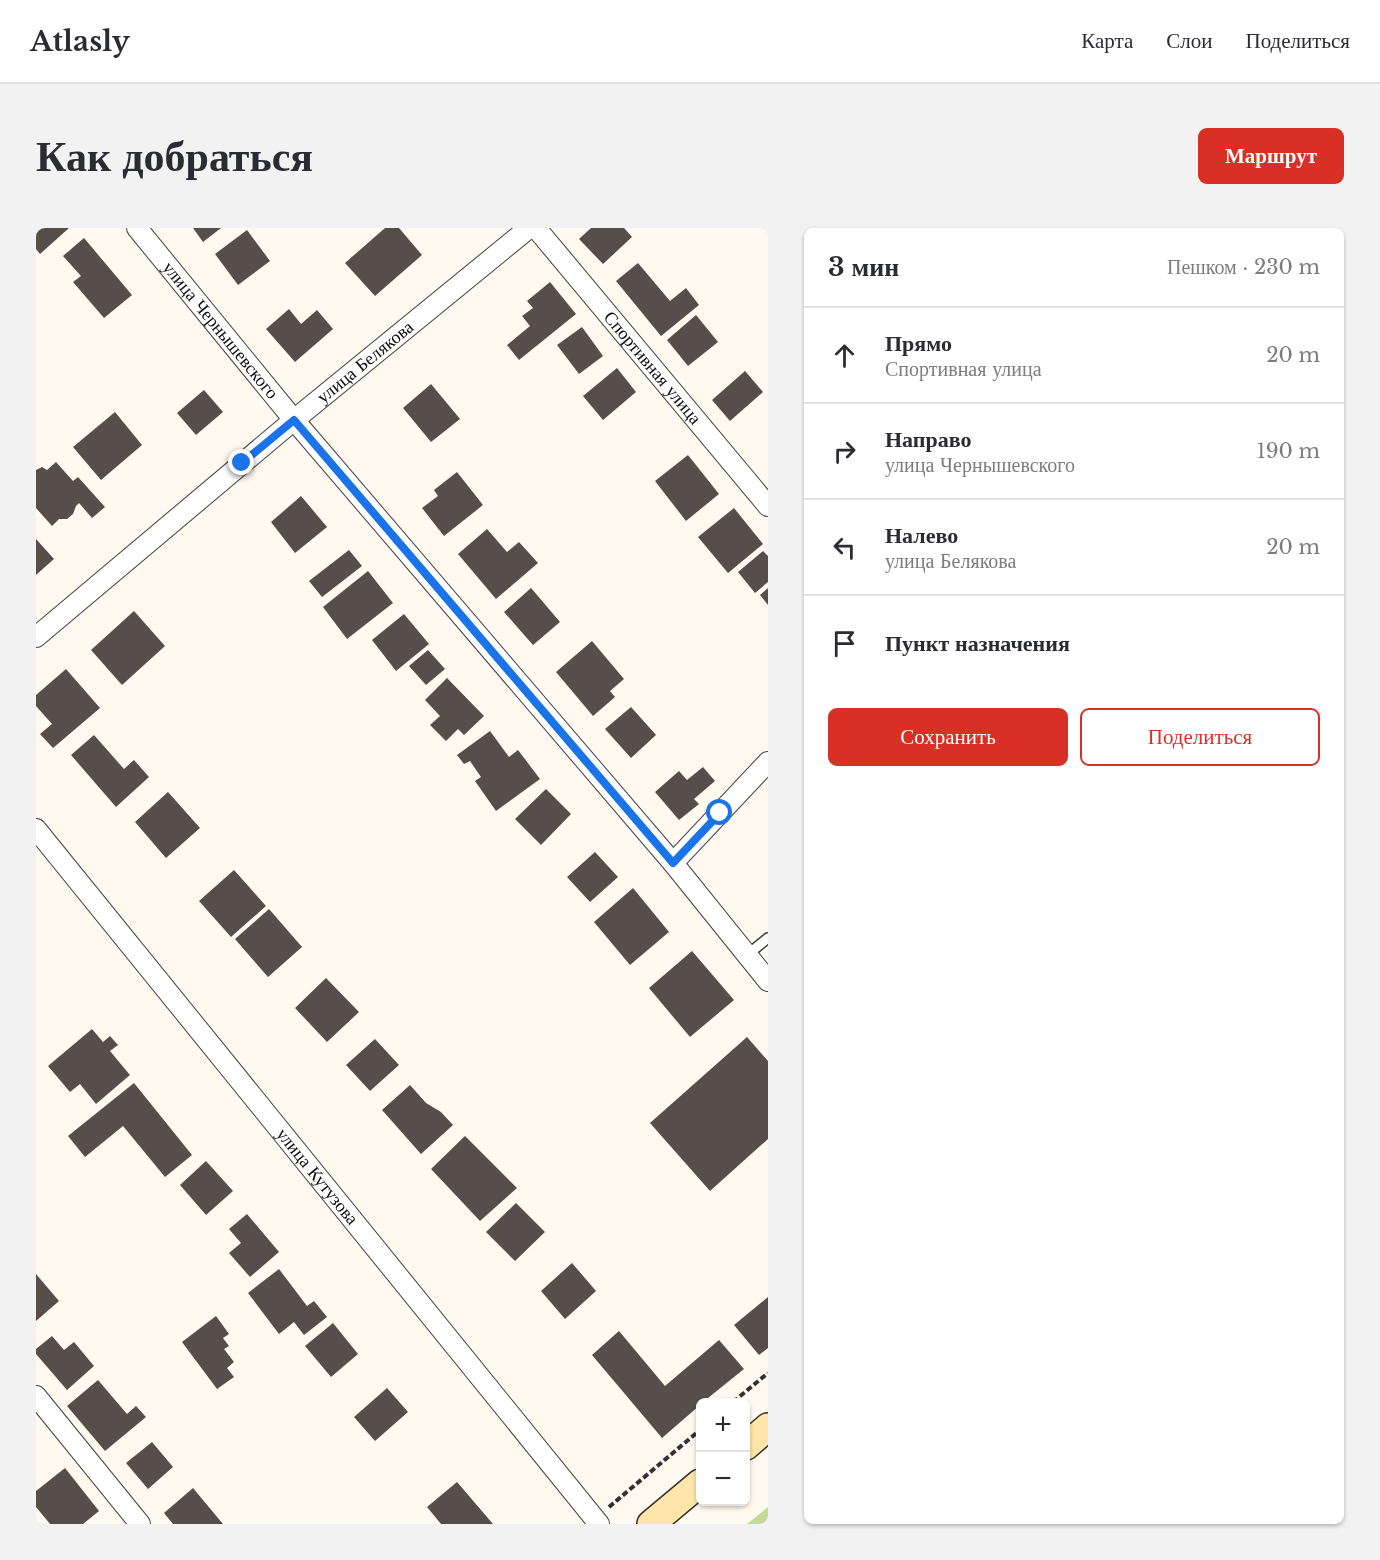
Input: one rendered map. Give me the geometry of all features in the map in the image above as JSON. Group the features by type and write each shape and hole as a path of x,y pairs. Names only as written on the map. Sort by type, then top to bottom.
{"street":[{"name":"улица Чернышевского","path":"137,228 294,420 673,863 768,981"},
{"name":"улица Белякова","path":"36,637 294,420 529,228"},
{"name":"Спортивная улица","path":"536,228 768,506"},
{"path":"673,863 768,762"},
{"name":"улица Кутузова","path":"36,829 597,1522"},
{"path":"36,1396 140,1524"},
{"path":"750,1443 768,1427"},
{"path":"651,1524 696,1486"}],"lane":[{"path":"746,955 768,938"}],"path":[{"path":"739,1398 768,1373"},
{"path":"597,1522 696,1434"}],"green space":[{"path":"768,1507 768,1524 747,1524"}],"building":[{"path":"36,228 69,228 40,254 36,249"},
{"path":"193,228 221,228 203,242"},
{"path":"385,228 399,228 422,255 375,296 345,263"},
{"path":"591,228 624,228 632,237 603,264 579,239"},
{"path":"247,230 270,261 238,285 215,254"},
{"path":"84,238 132,295 104,318 73,282 81,276 63,256"},
{"path":"638,263 670,301 686,288 699,305 661,336 616,281"},
{"path":"550,282 576,314 519,360 507,345 530,326 522,316 533,308 527,301"},
{"path":"289,309 301,324 317,310 333,329 295,362 266,329"},
{"path":"696,315 718,342 688,366 667,340"},
{"path":"582,327 603,356 579,374 557,345"},
{"path":"617,368 636,392 603,420 583,396"},
{"path":"745,371 763,392 730,421 712,400"},
{"path":"431,384 460,419 431,442 403,408"},
{"path":"204,390 223,412 196,435 177,413"},
{"path":"115,412 142,445 101,480 73,447"},
{"path":"688,455 719,494 686,521 655,481"},
{"path":"56,462 73,481 78,477 105,507 92,518 79,503 73,514 67,519 59,519 52,526 36,508 36,470 42,467 47,470"},
{"path":"457,472 483,505 444,536 422,508 438,496 434,490"},
{"path":"301,496 327,527 295,553 271,522"},
{"path":"734,508 763,544 728,573 698,537"},
{"path":"487,529 507,552 519,542 538,563 496,599 458,554"},
{"path":"36,539 54,559 36,575"},
{"path":"349,550 362,566 322,597 309,581"},
{"path":"763,551 768,556 768,582 755,593 738,572"},
{"path":"368,571 393,603 347,639 323,607"},
{"path":"531,588 560,622 533,645 504,612"},
{"path":"768,588 768,605 760,595"},
{"path":"134,611 165,646 122,685 91,650"},
{"path":"404,614 429,644 396,671 372,640"},
{"path":"592,641 624,679 610,691 615,697 593,716 556,672"},
{"path":"428,650 445,669 426,685 409,666"},
{"path":"66,669 100,708 53,748 40,734 52,724 36,706 36,695"},
{"path":"447,678 484,716 464,735 458,729 446,741 430,725 440,716 425,700"},
{"path":"631,707 656,735 631,758 605,729"},
{"path":"490,731 509,757 518,750 540,779 496,811 475,781 481,777 470,761 464,764 457,755"},
{"path":"94,735 124,769 134,760 149,777 116,807 71,755"},
{"path":"703,767 715,781 694,799 699,804 679,820 655,792 679,771 687,780"},
{"path":"546,789 571,814 541,845 515,819"},
{"path":"168,792 200,828 166,858 135,822"},
{"path":"595,852 618,877 590,902 567,877"},
{"path":"234,870 266,906 231,937 199,901"},
{"path":"633,888 669,932 630,965 594,922"},
{"path":"269,909 302,947 268,977 235,939"},
{"path":"692,951 734,1000 690,1037 649,988"},
{"path":"326,978 359,1012 327,1042 295,1008"},
{"path":"92,1029 103,1042 110,1036 118,1045 110,1051 130,1075 96,1104 80,1084 70,1092 48,1066"},
{"path":"747,1037 768,1061 768,1139 710,1191 650,1123"},
{"path":"375,1039 399,1065 370,1091 346,1065"},
{"path":"134,1083 192,1155 165,1177 123,1126 85,1157 68,1136"},
{"path":"410,1085 426,1103 441,1112 453,1125 421,1154 382,1110"},
{"path":"465,1136 517,1188 480,1221 431,1169"},
{"path":"206,1161 233,1191 206,1215 180,1185"},
{"path":"516,1203 545,1232 515,1261 486,1232"},
{"path":"247,1214 279,1252 250,1277 229,1253 241,1243 229,1229"},
{"path":"572,1263 596,1291 565,1319 541,1291"},
{"path":"279,1269 307,1306 314,1301 327,1317 304,1335 294,1322 279,1334 248,1293"},
{"path":"36,1274 59,1301 36,1321"},
{"path":"768,1297 768,1348 759,1355 734,1325"},
{"path":"216,1316 229,1334 223,1338 229,1346 224,1349 234,1362 227,1368 234,1377 217,1389 182,1342"},
{"path":"333,1323 358,1354 331,1377 305,1346"},
{"path":"619,1331 665,1386 719,1340 744,1369 708,1398 696,1398 696,1408 662,1438 592,1355"},
{"path":"52,1336 64,1350 74,1342 94,1366 67,1390 36,1354 36,1349"},
{"path":"98,1380 127,1414 136,1406 146,1417 105,1451 67,1406"},
{"path":"387,1388 408,1412 375,1441 354,1417"},
{"path":"152,1442 173,1467 148,1489 126,1463"},
{"path":"65,1468 99,1511 83,1524 50,1524 36,1507 36,1491"},
{"path":"457,1482 493,1524 441,1524 427,1507"},
{"path":"193,1488 223,1524 173,1524 164,1513"}],"route":[{"path":"242,463 294,420 673,863 720,813"}]}
